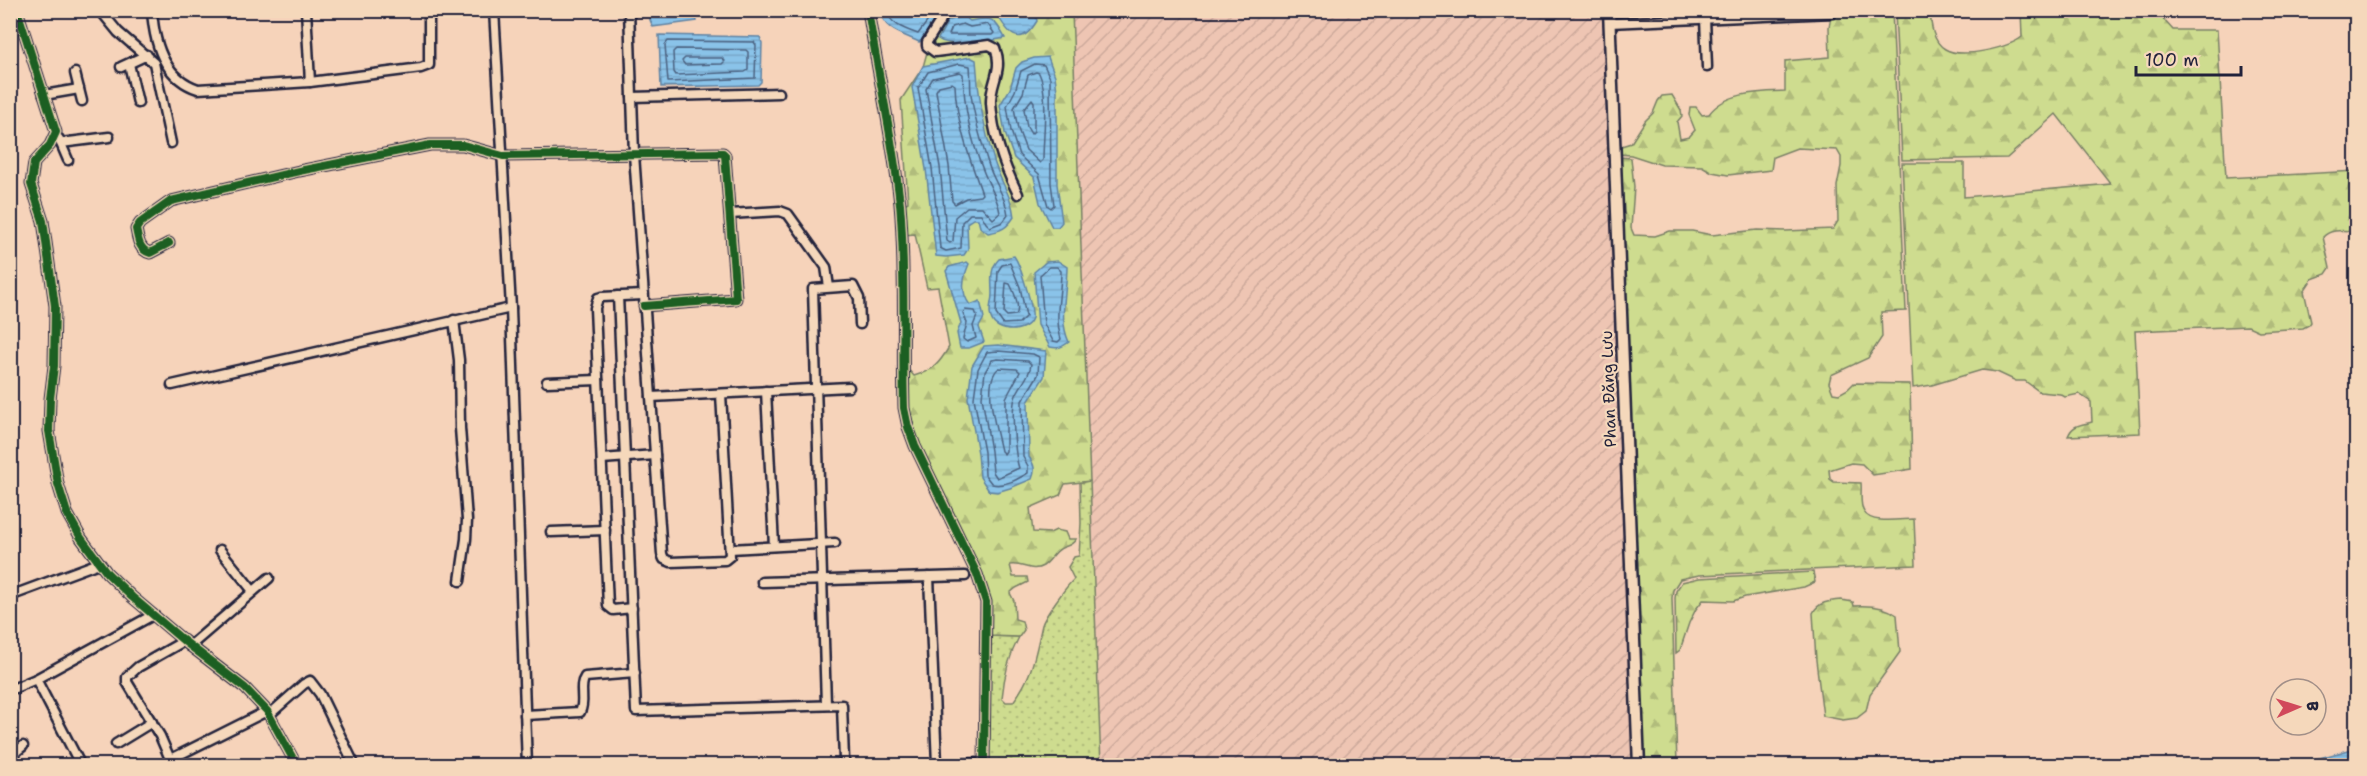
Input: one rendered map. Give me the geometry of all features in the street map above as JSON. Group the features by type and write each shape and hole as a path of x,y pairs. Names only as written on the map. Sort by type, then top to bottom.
{"street":[{"path":"17,10 56,132 68,160"},
{"path":"100,10 118,32 154,63 171,143"},
{"path":"152,10 161,54 168,68 187,85 198,89 310,82 421,68 429,65 429,10"},
{"path":"306,10 310,82"},
{"path":"494,10 511,308 527,765"},
{"path":"629,10 634,154 655,455 664,559 671,562 725,560 730,556 721,394"},
{"path":"868,10 878,72 888,114 900,206 904,408 915,446 977,574 986,602 985,764 894,765"},
{"path":"947,10 927,42 927,46 935,52 989,45 995,48 999,66 992,89 991,103 999,147 1006,170 1018,194"},
{"name":"Phan Đăng Lưu","path":"1609,10 1639,765"},
{"path":"1610,23 1705,18 1726,14 1832,13"},
{"path":"1705,18 1707,67"},
{"path":"138,103 125,65 147,55"},
{"path":"75,73 82,100"},
{"path":"44,94 79,89"},
{"path":"632,98 779,93"},
{"path":"56,132 50,145 34,163 31,184 43,221 54,306 54,366 49,431 58,484 67,513 99,563 153,615 245,688 268,713 297,765"},
{"path":"61,143 109,137"},
{"path":"169,243 150,253 145,252 136,229 140,223 171,201 299,171 430,145 463,145 503,156 723,153 725,155 736,299 644,306"},
{"path":"730,214 780,211 788,214 826,267 829,286"},
{"path":"826,704 812,291 814,287 853,286 858,298 860,324"},
{"path":"632,608 613,610 608,606 596,302 602,297 644,294"},
{"path":"618,296 636,711 842,705 846,765"},
{"path":"172,385 511,308"},
{"path":"454,320 459,360 460,428 466,511 466,539 459,581"},
{"path":"547,382 598,380"},
{"path":"651,397 849,387"},
{"path":"766,391 774,546"},
{"path":"602,459 655,455"},
{"path":"551,532 605,530"},
{"path":"730,549 835,543"},
{"path":"220,550 253,591"},
{"path":"10,596 99,563"},
{"path":"762,582 965,576"},
{"path":"929,577 937,764"},
{"path":"269,578 187,643 138,667 127,677 127,682 152,722 172,762 268,713 303,684 310,681 324,702 355,765"},
{"path":"10,690 36,679 153,615"},
{"path":"525,715 580,712 583,704 582,682 585,677 635,673"},
{"path":"36,679 81,765"},
{"path":"116,744 152,722"},
{"path":"10,757 23,746"}],"shaded area":[{"path":"1071,11 1605,11 1635,765 1101,765"}],"green space":[{"path":"950,11 1072,11 1090,481 1065,484 1060,495 1030,508 1033,532 1050,533 1056,530 1065,532 1068,539 1076,539 1039,568 1010,565 1013,577 1027,577 1028,582 1010,593 1014,601 1015,619 1022,621 1024,630 1019,637 988,636 988,602 917,445 907,408 906,367 914,376 931,369 949,347 938,287 927,288 915,234 904,235 902,205 908,202 901,100 923,67 929,45"},
{"path":"1832,11 1892,11 1906,311 1881,312 1882,337 1868,358 1831,375 1829,383 1833,393 1839,394 1854,383 1910,384 1912,469 1873,475 1862,464 1851,463 1829,470 1830,479 1834,482 1861,483 1862,509 1873,519 1914,519 1916,565 1699,575 1680,579 1673,590 1672,598 1677,765 1643,765 1619,157 1631,158 1634,187 1631,228 1634,235 1655,236 1670,231 1692,231 1712,235 1757,230 1833,229 1838,221 1837,186 1841,157 1837,150 1797,148 1773,157 1771,170 1728,175 1712,172 1702,166 1662,165 1631,155 1618,154 1618,147 1631,143 1653,113 1662,96 1672,95 1681,110 1682,116 1677,122 1680,139 1689,137 1695,130 1689,115 1690,107 1696,107 1702,115 1709,114 1724,101 1733,97 1785,91 1785,61 1830,57 1829,27"},
{"path":"1895,11 1930,11 1937,42 1945,49 1962,53 1996,48 2022,37 2021,11 2161,11 2163,19 2173,30 2217,30 2226,178 2356,171 2356,231 2334,231 2323,237 2330,268 2326,274 2312,279 2304,291 2311,322 2309,325 2303,328 2259,331 2248,326 2135,331 2140,433 2068,436 2075,427 2092,422 2091,402 2079,394 2065,397 2060,394 2040,392 2025,381 2016,381 1997,372 1982,370 1932,385 1913,388 1902,163 1964,163 1964,197 2111,184 2056,114 2007,158 1902,160"},
{"path":"1090,481 1101,765 987,766 988,636 1019,637 1012,651 1002,698 1006,702 1013,702 1029,674 1044,620 1074,579 1068,567 1074,557 1079,556 1080,482"},
{"path":"1813,572 1815,582 1804,587 1733,601 1703,600 1689,623 1680,650 1676,653 1675,598 1676,591 1682,582 1699,578"},
{"path":"1841,600 1853,602 1854,606 1882,608 1897,615 1900,652 1870,694 1866,711 1857,718 1843,720 1823,716 1813,613 1821,604"}],"water":[{"path":"651,11 695,11 697,21 653,27 650,20"},
{"path":"881,11 943,11 919,42 889,27"},
{"path":"995,11 1035,11 1037,21 1031,30 1019,37 1004,26"},
{"path":"963,16 970,21 992,20 1005,38 960,43 943,42 938,39 948,21"},
{"path":"659,35 760,37 762,43 761,82 758,85 661,87"},
{"path":"970,57 976,60 987,136 996,168 1011,202 1014,217 1003,228 988,233 980,227 978,219 973,219 967,223 968,249 964,255 936,256 926,169 912,87 923,66"},
{"path":"1048,57 1055,76 1057,91 1057,184 1062,222 1058,227 1052,227 1040,203 1034,177 1014,158 1005,133 1000,105 1010,89 1016,68 1022,62"},
{"path":"1014,256 1026,287 1032,318 1024,327 1012,330 999,327 994,323 990,312 994,267 999,259"},
{"path":"1058,261 1067,267 1064,324 1069,342 1056,348 1050,347 1038,325 1034,272 1046,262"},
{"path":"967,262 969,264 964,280 965,295 970,305 980,301 984,318 979,327 984,342 969,348 960,348 957,333 961,323 946,271 949,267"},
{"path":"998,345 1046,351 1044,377 1028,402 1029,457 1034,467 1032,479 997,492 989,491 980,477 968,398 972,366 984,346"},
{"path":"2356,748 2356,765 2304,765 2309,761"}],"cycle path":[{"path":"17,10 56,132 50,145 34,163 31,184 43,221 55,306 54,366 49,431 58,484 67,513 81,538 107,573 184,641 245,688 267,711 297,766"},
{"path":"868,10 900,204 904,408 915,446 977,574 986,602 984,766"},
{"path":"169,243 150,253 146,252 140,244 136,229 140,223 171,201 299,171 430,145 463,145 503,156 723,153 725,155 736,299 644,306"}]}
